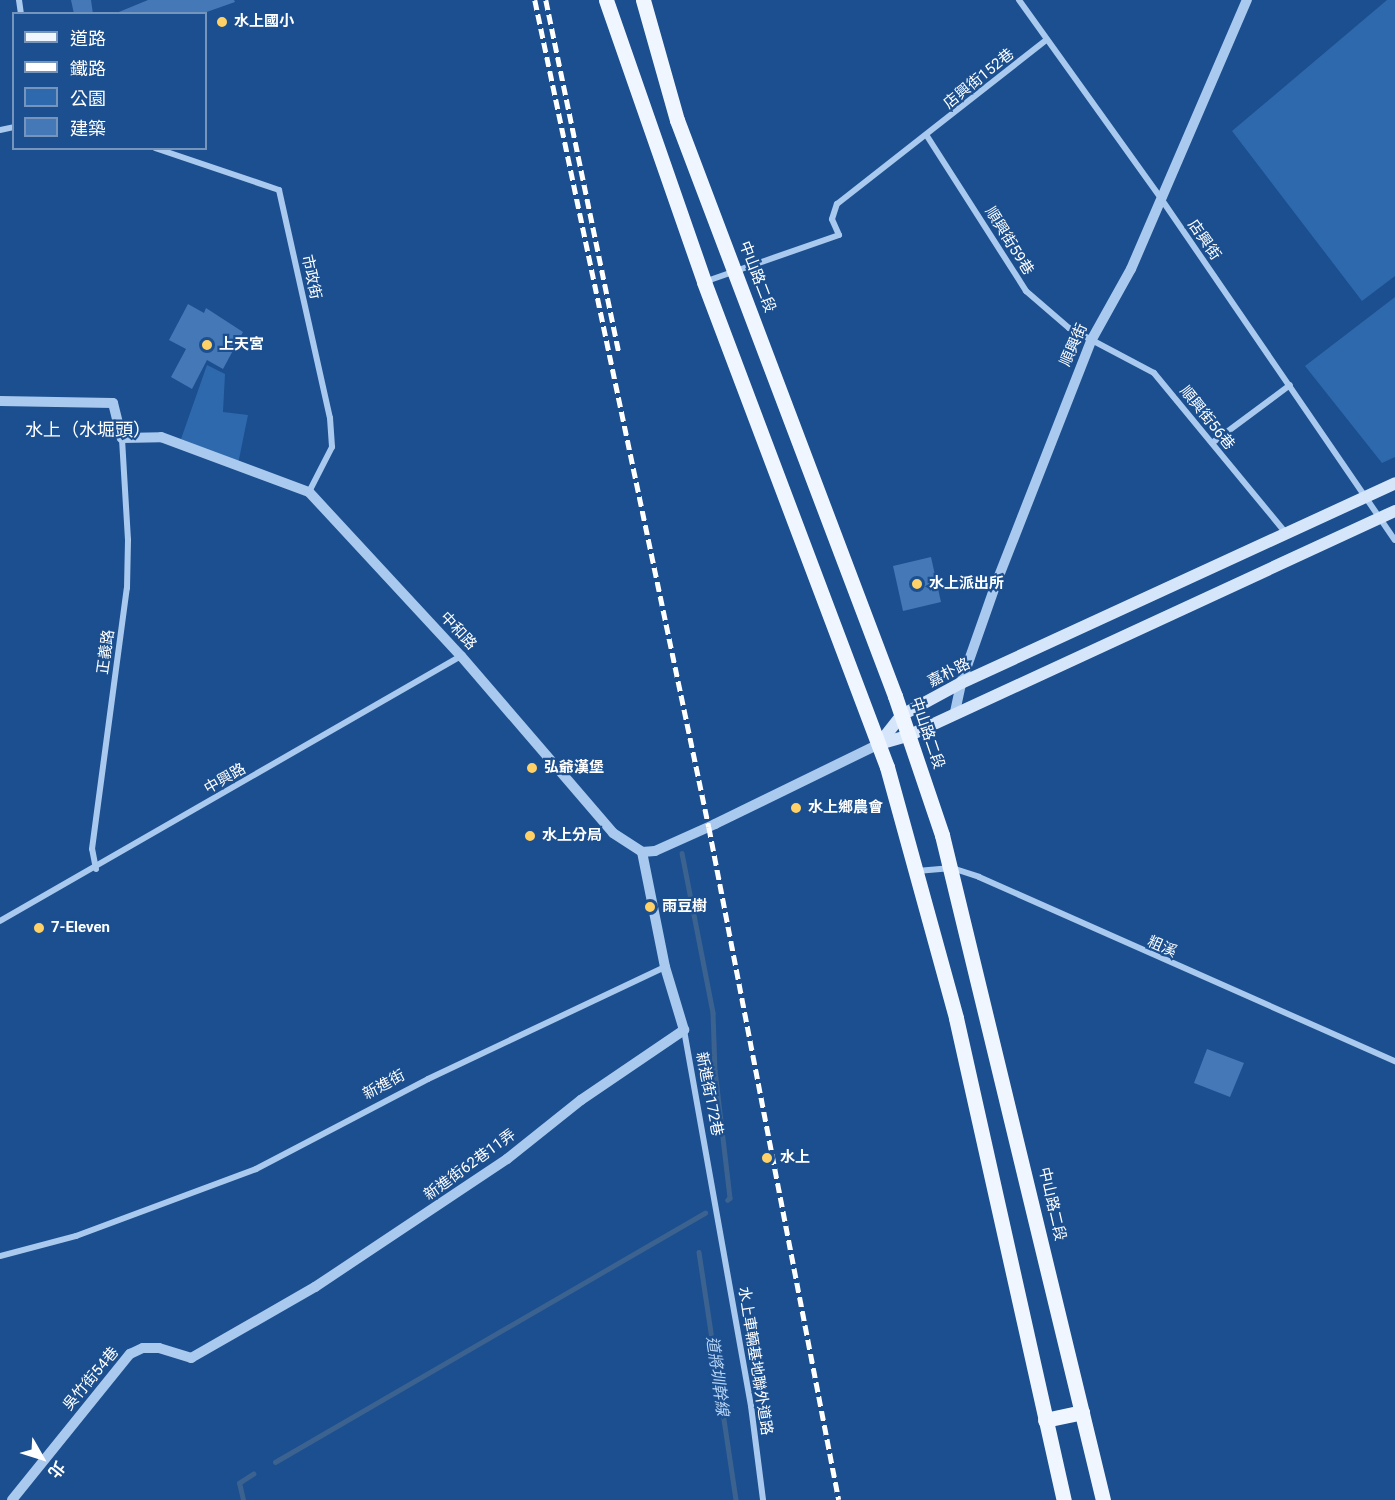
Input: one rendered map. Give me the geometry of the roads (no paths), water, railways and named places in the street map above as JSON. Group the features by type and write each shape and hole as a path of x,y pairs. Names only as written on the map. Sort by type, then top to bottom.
{"main road":[{"path":"606,0 704,282 879,744 917,871 956,1018 1064,1500"},
{"name":"中山路二段","path":"643,0 677,120 910,735 952,868 1103,1500"},
{"name":"嘉朴路","path":"879,744 902,715 961,683 1395,483"},
{"path":"879,744 910,735 955,712 1395,511"},
{"path":"1045,1420 1082,1412"}],"street":[{"name":"店興街","path":"1019,0 1162,200 1395,540"},
{"name":"順興街","path":"955,712 961,683 1092,339 1131,269 1247,0"},
{"name":"店興街152巷","path":"736,272 839,235 832,219 837,204 927,136 1046,40"},
{"name":"順興街59巷","path":"927,136 1026,291 1042,308 1092,339"},
{"name":"市政街","path":"161,150 279,190 330,418 332,447 309,492"},
{"path":"704,282 736,272"},
{"name":"順興街56巷","path":"1092,339 1154,373 1286,533"},
{"path":"1212,442 1290,385"},
{"path":"0,401 113,403 123,438"},
{"name":"中和路","path":"123,438 161,437 309,492 461,656 613,833 642,852"},
{"name":"正義路","path":"96,869 92,849 127,588 129,540 123,438"},
{"name":"中興路","path":"0,921 96,869 461,656"},
{"path":"665,967 642,852 655,851 716,824 879,744"},
{"name":"粗溪","path":"917,871 952,868 1395,1061"},
{"name":"新進街172巷","path":"665,967 684,1030 686,1056 720,1227"},
{"name":"新進街","path":"0,1256 76,1236 256,1169 428,1079 665,967"},
{"name":"新進街62巷11弄","path":"191,1358 266,1315 425,1216 684,1030"},
{"name":"水上車輛基地聯外道路","path":"720,1227 763,1500"},
{"name":"吳竹街54巷","path":"12,1500 130,1354 143,1348 159,1348 191,1358"}],"waterway":[{"path":"682,853 713,1013 715,1070 730,1198 728,1200"},
{"path":"275,1462 705,1213"},
{"name":"道將圳幹線","path":"699,1252 736,1500"},
{"path":"243,1500 239,1483 253,1474"}],"railway":[{"path":"535,0 709,827 839,1500"},
{"path":"546,0 619,353"}],"place":[{"name":"水上國小","path":"222,22"},
{"name":"上天宮","path":"207,345"},
{"name":"水上派出所","path":"917,584"},
{"name":"弘爺漢堡","path":"532,768"},
{"name":"水上鄉農會","path":"796,808"},
{"name":"水上分局","path":"530,836"},
{"name":"雨豆樹","path":"650,907"},
{"name":"7-Eleven","path":"39,928"},
{"name":"水上","path":"767,1158"}],"district":[{"name":"水上（水堀頭）","path":"88,430"}]}
